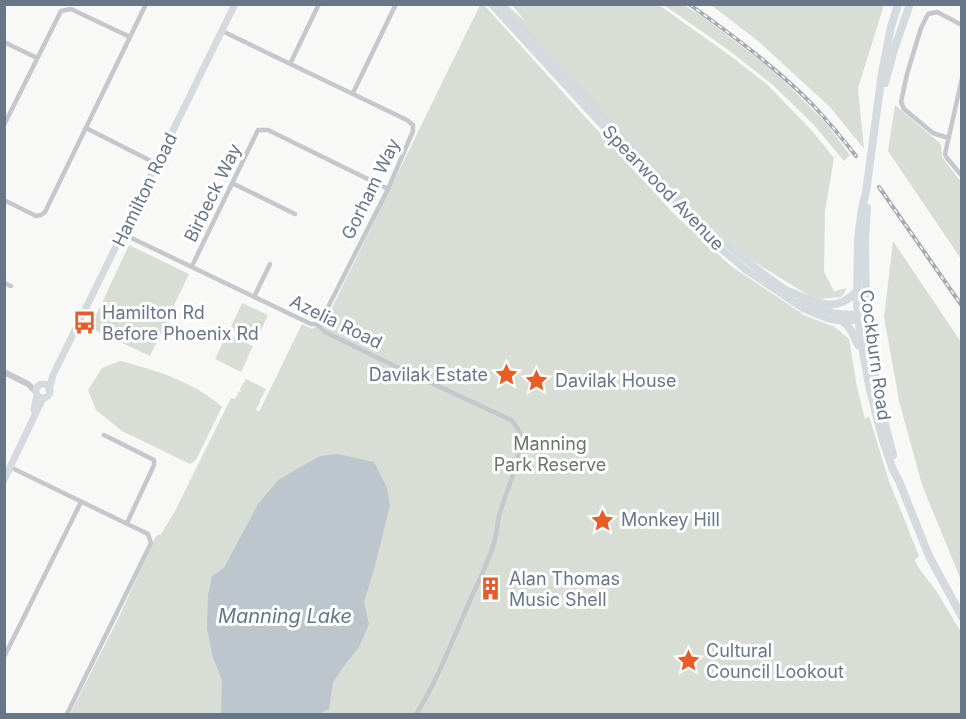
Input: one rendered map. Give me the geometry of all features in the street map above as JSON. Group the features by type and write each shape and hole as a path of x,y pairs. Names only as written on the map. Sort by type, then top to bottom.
{"main road":[{"name":"Hamilton Road","path":"39,391 53,375 235,4"},
{"name":"Spearwood Avenue","path":"491,4 682,212 746,270 815,315 842,321 862,317"},
{"name":"Spearwood Avenue","path":"499,4 695,216 720,239 752,266 818,309 862,317"},
{"name":"Cockburn Road","path":"898,4 887,45 862,208 856,292 899,481"},
{"name":"Cockburn Road","path":"877,117 894,50 910,4"},
{"name":"Cockburn Road","path":"866,192 862,355 883,441 893,470 929,556 962,617"},
{"path":"788,291 819,304 834,305 846,302 856,292"},
{"path":"842,321 854,333 862,355"},
{"name":"Hamilton Road","path":"39,391 45,385 50,390 53,375"},
{"path":"4,480 39,391"}],"street":[{"path":"4,200 36,216 45,212 146,4"},
{"path":"290,64 320,4"},
{"path":"353,93 396,4"},
{"path":"929,6 932,12"},
{"path":"4,125 61,11 71,9 130,37"},
{"path":"948,138 933,133 904,109 901,102 924,19 932,12 937,12 962,25"},
{"name":"Gorham Way","path":"222,31 408,120 412,125 413,131 388,189 321,321 317,324"},
{"path":"4,42 37,58"},
{"path":"962,78 945,154 962,176"},
{"path":"86,128 157,164"},
{"name":"Birbeck Way","path":"192,266 258,130 268,130 388,189"},
{"path":"232,183 295,214"},
{"name":"Azelia Road","path":"123,234 311,324 317,324 326,332 511,420 519,429 520,440 515,470 499,517 494,543 455,637 416,714"},
{"path":"254,297 270,264"},
{"path":"4,283 11,286"},
{"path":"4,372 39,391"},
{"path":"104,435 154,460 154,465 127,523"},
{"path":"8,468 148,534 151,543 67,714"},
{"path":"4,657 81,502"}],"green space":[{"name":"Manning Park Reserve","path":"480,5 484,5 674,214 731,266 806,316 835,327 849,339 865,419 869,416 889,481 919,556 915,560 961,632 961,714 70,714 117,621 156,536 161,534 175,511 231,398 235,399 239,391 241,392 240,389 246,379 266,389 256,410 259,412 302,324 312,329 326,320"},
{"path":"502,5 507,5 525,21 512,5 659,5 769,86 813,132 834,158 825,211 824,272 834,291 846,287 841,297 820,299 808,295 746,257 679,195"},
{"path":"664,5 684,5 761,61 826,123 850,155 844,161 813,124 773,85 727,49"},
{"path":"711,5 884,5 858,88 864,149 830,107 758,41"},
{"path":"895,105 941,144 942,157 961,182 961,259 888,151"},
{"path":"893,241 961,342 961,580 922,485 899,401 884,317"},
{"path":"129,245 189,274 150,356 90,328"},
{"path":"242,303 268,315 256,341 230,329"},
{"path":"227,334 253,346 241,372 215,359"},
{"path":"120,361 174,378 212,398 222,407 196,460 190,464 122,431 96,410 88,390 102,368"}],"water":[{"name":"Manning Lake","path":"338,454 374,462 387,488 390,505 364,602 369,624 359,647 333,682 329,709 319,714 221,714 222,680 213,658 207,629 208,595 212,576 224,568 258,504 278,480 320,456"}],"railway":[{"path":"689,4 752,51 797,89 856,156"},
{"path":"879,187 962,306"}],"place":[{"name":"Hamilton Rd Before Phoenix Rd","path":"84,323"},
{"name":"Davilak Estate","path":"506,375"},
{"name":"Davilak House","path":"537,381"},
{"name":"Monkey Hill","path":"603,520"},
{"name":"Alan Thomas Music Shell","path":"491,589"},
{"name":"Cultural Council Lookout","path":"688,661"}]}
